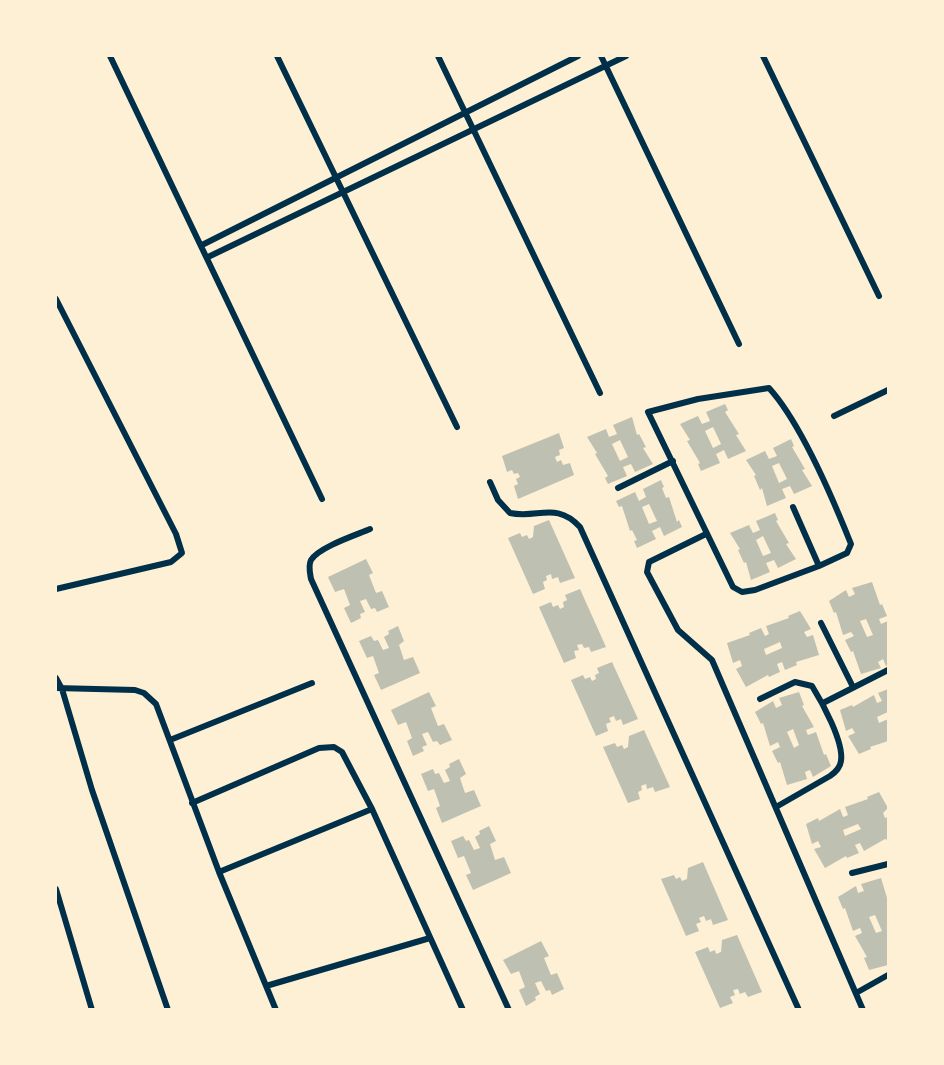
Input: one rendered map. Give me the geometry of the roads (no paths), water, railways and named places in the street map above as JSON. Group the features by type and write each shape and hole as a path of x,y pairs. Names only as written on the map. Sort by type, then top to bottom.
{"street":[{"path":"110,56 322,499"},
{"path":"278,56 457,427"},
{"path":"438,56 600,393"},
{"path":"202,245 578,56"},
{"path":"601,56 739,344"},
{"path":"208,257 626,56"},
{"path":"764,56 879,296"},
{"path":"56,299 176,534 182,553 171,562 56,589"},
{"path":"769,388 789,416 838,512 851,544 847,553 755,590 742,592 733,587 673,461 648,412 698,399 769,388"},
{"path":"834,416 888,390"},
{"path":"618,488 673,461"},
{"path":"490,482 498,500 510,513 559,512 572,518 580,527 799,1010"},
{"path":"793,507 819,566"},
{"path":"370,529 320,551 311,559 309,567 311,579 509,1010"},
{"path":"706,534 649,562 647,572 678,630 712,660 863,1010"},
{"path":"821,623 853,687"},
{"path":"822,703 888,670"},
{"path":"56,678 168,1010"},
{"path":"760,699 795,682 803,682 812,686 837,739 842,760 838,770 776,807"},
{"path":"170,740 312,683"},
{"path":"59,688 135,690 144,693 156,704 219,872 276,1010"},
{"path":"192,803 326,747 342,752 348,759 372,809 463,1010"},
{"path":"219,872 372,809"},
{"path":"852,873 888,864"},
{"path":"56,889 92,1010"},
{"path":"266,986 430,938"},
{"path":"856,993 888,975"}]}
